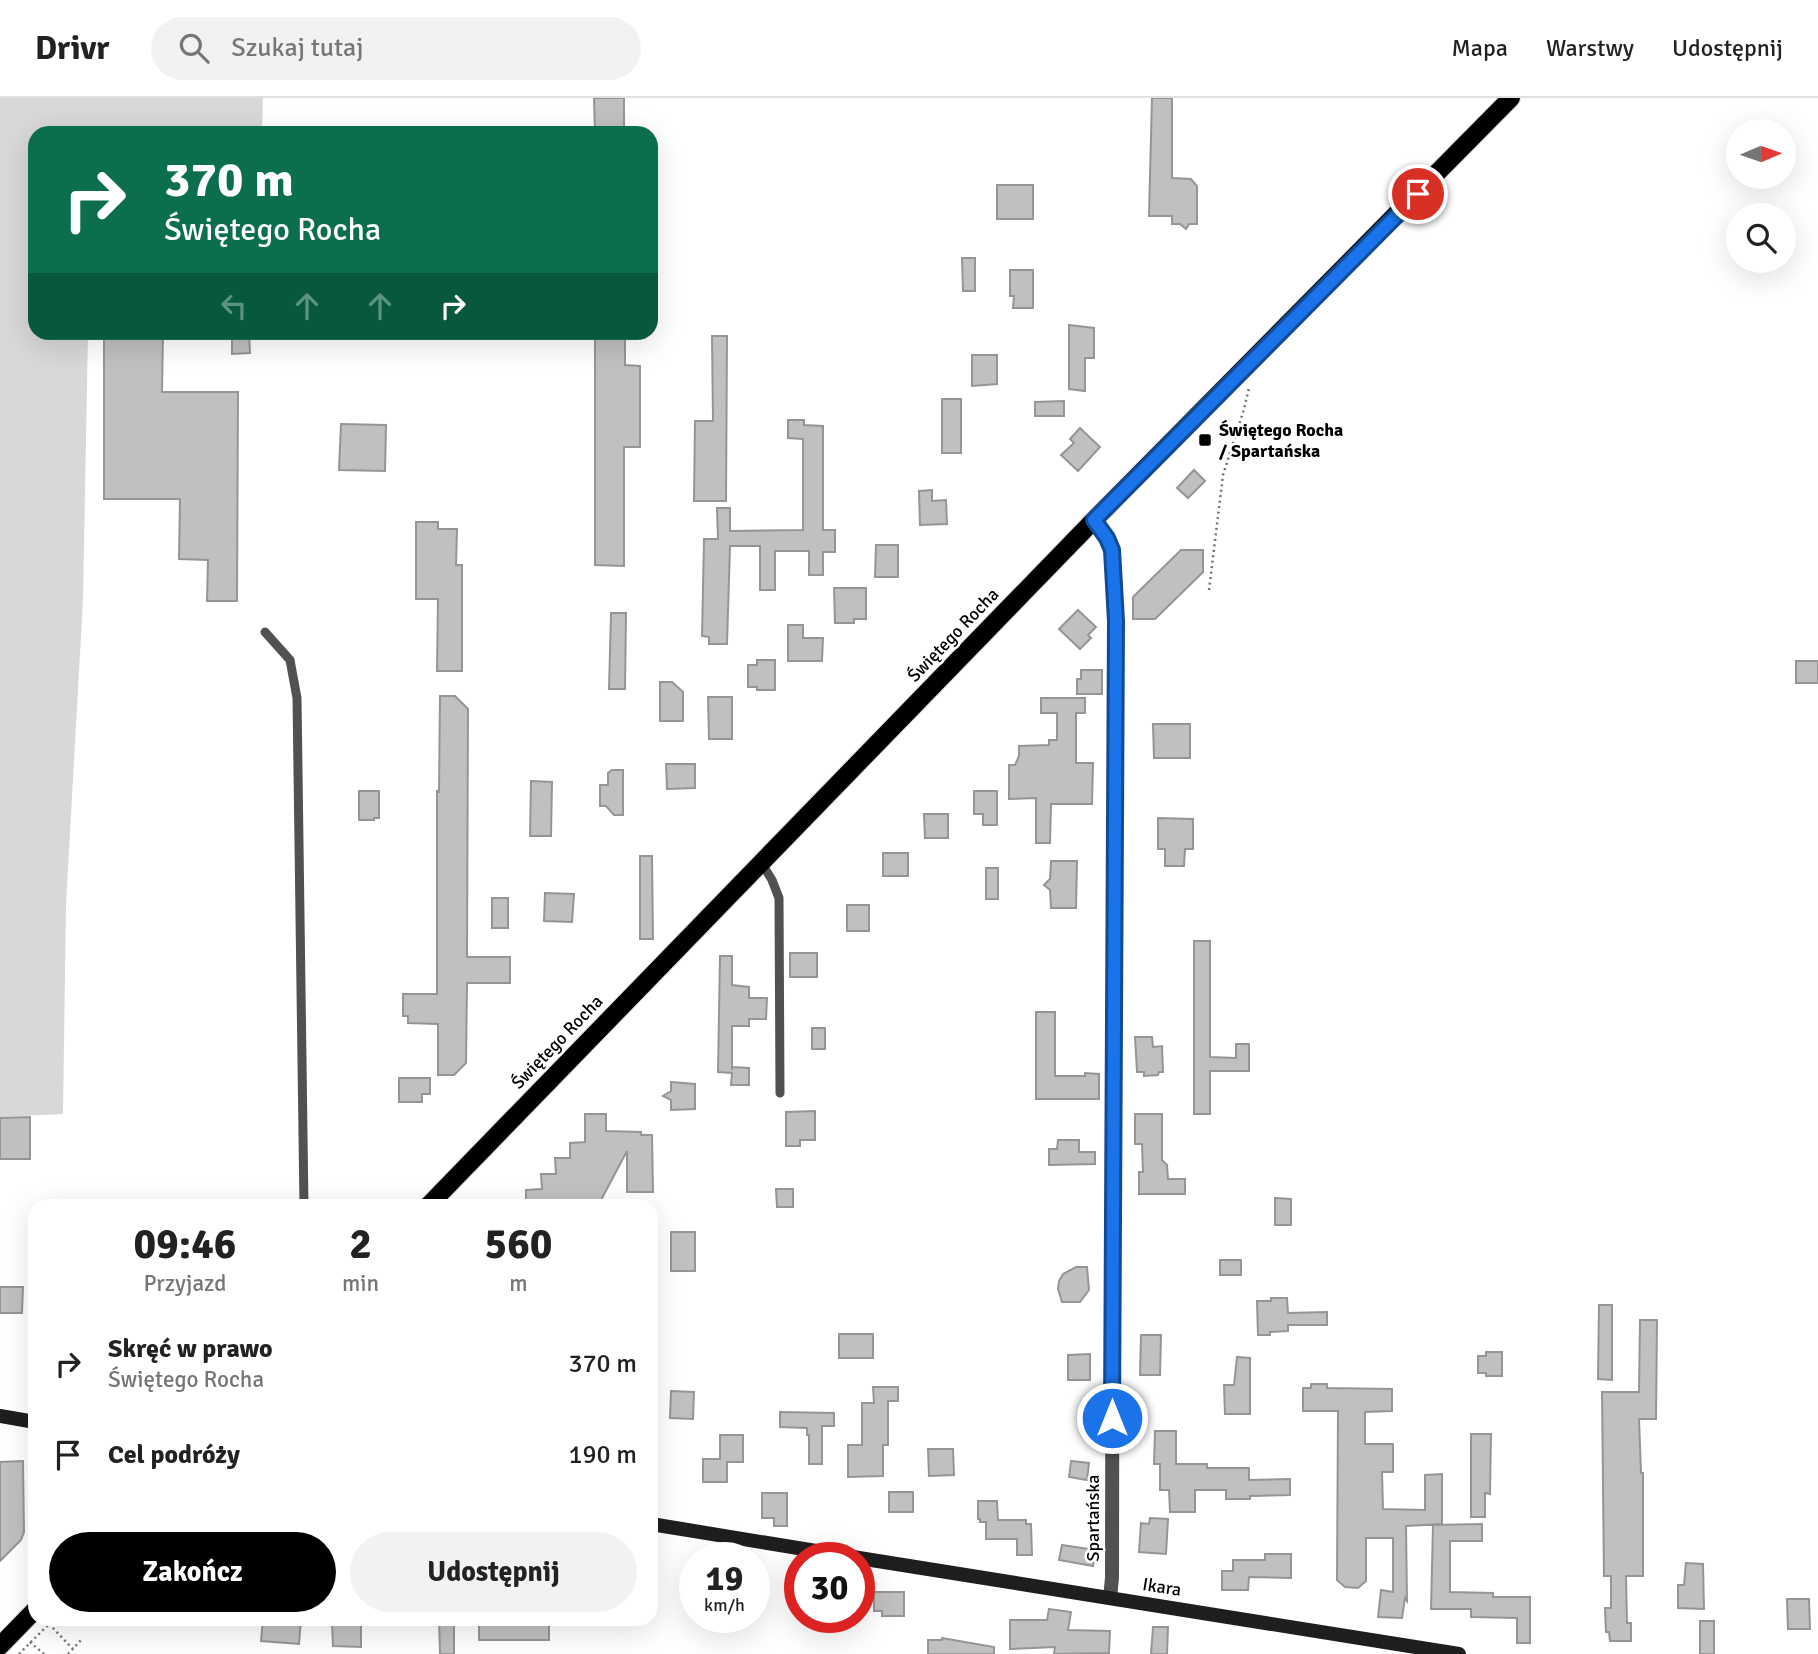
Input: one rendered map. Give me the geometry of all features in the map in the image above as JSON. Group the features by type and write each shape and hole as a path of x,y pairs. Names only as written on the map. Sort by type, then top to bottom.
{"main road":[{"name":"Świętego Rocha","path":"435,1199 1094,520 1511,98"},
{"path":"0,1646 28,1617"}],"street":[{"name":"Spartańska","path":"1094,520 1112,550 1116,621 1110,1598"},
{"path":"0,1416 28,1421"},
{"name":"Ikara","path":"658,1525 784,1546"},
{"name":"Ikara","path":"875,1561 1459,1654"}],"lane":[{"path":"265,632 290,660 297,698 304,1199"},
{"path":"761,862 779,898 780,1093"}],"path":[{"path":"1209,590 1223,475 1249,389 1243,369"},
{"path":"19,1654 47,1626"},
{"path":"51,1626 73,1649"},
{"path":"68,1654 83,1638"},
{"path":"30,1642 44,1654"},
{"path":"36,1647 36,1654"}],"shaded area":[{"path":"0,98 263,98 262,126 28,126 28,340 88,340 83,600 66,904 63,1114 0,1117"}],"building":[{"path":"594,98 624,98 624,126 595,126"},
{"path":"1152,98 1172,98 1172,178 1191,179 1197,186 1197,224 1189,224 1186,229 1180,224 1172,224 1172,216 1149,216"},
{"path":"997,185 1033,185 1033,219 997,219"},
{"path":"962,258 975,258 975,291 963,291"},
{"path":"1010,270 1033,270 1033,308 1013,308"},
{"path":"1069,325 1094,328 1094,358 1085,358 1085,391 1069,389"},
{"path":"712,336 727,336 726,501 694,501 695,421 713,421"},
{"path":"104,340 163,340 162,392 238,392 237,601 207,601 208,560 179,559 180,499 104,499"},
{"path":"232,340 249,340 250,353 232,354"},
{"path":"595,340 625,340 625,365 640,366 640,447 624,447 624,566 595,565"},
{"path":"972,355 997,355 997,384 972,386"},
{"path":"942,399 961,399 961,453 942,453"},
{"path":"1064,401 1064,416 1035,416 1035,402"},
{"path":"788,420 804,420 804,425 823,426 823,530 835,530 835,552 823,552 823,575 809,575 809,551 775,551 775,590 760,590 760,546 730,546 727,644 709,644 709,637 702,636 704,539 718,539 717,508 730,508 730,531 803,530 803,439 788,438"},
{"path":"341,424 386,425 385,471 339,470"},
{"path":"1080,428 1100,447 1078,471 1061,455 1074,443 1070,439"},
{"path":"1194,470 1205,481 1188,498 1177,488"},
{"path":"932,490 932,501 946,500 947,524 920,525 919,491"},
{"path":"416,522 438,522 438,529 457,529 456,565 462,565 462,671 437,671 438,599 416,599"},
{"path":"876,545 898,545 898,577 875,577"},
{"path":"1181,550 1203,550 1203,572 1155,619 1133,619 1133,597"},
{"path":"834,588 866,588 866,619 854,619 854,623 835,623"},
{"path":"1078,610 1096,627 1088,635 1091,638 1080,649 1059,629"},
{"path":"611,613 626,613 625,689 609,689"},
{"path":"788,625 803,625 803,638 823,638 822,661 788,661"},
{"path":"757,660 775,660 775,690 748,687 748,665 757,665"},
{"path":"1796,661 1818,661 1818,683 1796,683"},
{"path":"1081,670 1102,670 1102,694 1077,694 1077,679 1081,679"},
{"path":"660,682 672,682 683,692 683,721 660,721"},
{"path":"440,696 455,696 468,709 467,957 510,957 510,983 467,983 466,1063 454,1075 438,1075 438,1024 408,1023 408,1016 403,1016 403,994 437,994"},
{"path":"708,697 732,697 732,739 709,739"},
{"path":"1041,698 1085,698 1085,713 1076,713 1076,763 1093,763 1092,804 1051,804 1050,843 1036,843 1036,798 1009,799 1009,765 1015,765 1019,746 1049,745 1049,740 1057,740 1057,713 1041,713"},
{"path":"1153,724 1190,724 1190,758 1154,758"},
{"path":"666,764 695,764 695,788 667,789"},
{"path":"612,770 623,770 623,815 614,815 606,806 600,806 600,785 608,785 608,773"},
{"path":"531,781 552,782 551,836 530,836"},
{"path":"359,791 379,791 379,818 359,820"},
{"path":"974,791 997,791 997,825 983,825 983,814 974,814"},
{"path":"924,814 948,814 948,838 925,838"},
{"path":"1158,818 1193,819 1193,849 1185,849 1184,866 1165,866 1165,849 1158,849"},
{"path":"883,853 908,853 908,876 883,876"},
{"path":"640,856 652,856 653,939 640,939"},
{"path":"1051,861 1077,861 1076,908 1051,908 1050,890 1044,885 1050,879"},
{"path":"986,868 998,868 998,899 986,899"},
{"path":"545,893 574,894 572,922 544,921"},
{"path":"492,898 508,898 508,928 492,928"},
{"path":"847,905 869,905 869,931 847,931"},
{"path":"1194,941 1210,941 1210,1057 1236,1058 1236,1044 1249,1044 1249,1071 1210,1071 1210,1114 1194,1114"},
{"path":"790,953 817,953 817,977 790,977"},
{"path":"720,956 732,956 732,985 749,987 749,998 767,998 766,1019 749,1019 749,1026 732,1026 732,1067 749,1068 749,1085 731,1085 732,1073 718,1072"},
{"path":"1036,1012 1055,1012 1055,1076 1099,1074 1099,1099 1036,1099"},
{"path":"812,1028 825,1028 825,1049 812,1049"},
{"path":"1135,1037 1152,1037 1153,1047 1162,1046 1163,1072 1144,1076 1144,1072 1137,1072"},
{"path":"399,1078 430,1078 430,1094 422,1094 422,1102 399,1102"},
{"path":"671,1082 695,1084 695,1109 671,1110 671,1100 663,1096 671,1091"},
{"path":"815,1111 815,1140 800,1140 800,1146 786,1146 786,1112"},
{"path":"585,1114 606,1114 606,1131 652,1135 653,1192 627,1192 627,1151 602,1199 526,1199 526,1190 542,1189 541,1174 556,1174 555,1158 570,1158 570,1143 585,1142"},
{"path":"1135,1114 1162,1114 1162,1160 1167,1165 1168,1179 1185,1179 1185,1194 1139,1194 1139,1172 1143,1172 1142,1144 1135,1144"},
{"path":"30,1117 30,1159 0,1159 0,1118"},
{"path":"1058,1140 1079,1140 1079,1152 1095,1152 1095,1164 1049,1165 1049,1149 1057,1149"},
{"path":"776,1189 793,1189 793,1207 777,1207"},
{"path":"1275,1198 1291,1199 1291,1225 1275,1225"},
{"path":"671,1232 695,1232 695,1271 671,1271"},
{"path":"1220,1260 1241,1260 1241,1275 1220,1275"},
{"path":"1076,1267 1087,1267 1089,1290 1080,1302 1062,1302 1058,1289 1059,1281 1063,1274"},
{"path":"0,1287 23,1287 22,1313 0,1313"},
{"path":"1271,1298 1287,1298 1288,1313 1327,1312 1327,1325 1288,1325 1288,1331 1258,1335 1257,1301 1271,1301"},
{"path":"1599,1305 1612,1305 1612,1380 1598,1379"},
{"path":"1640,1320 1657,1320 1656,1419 1639,1419 1643,1473 1643,1576 1626,1576 1627,1623 1631,1623 1631,1641 1610,1641 1609,1632 1606,1632 1605,1608 1611,1608 1611,1576 1604,1576 1602,1392 1639,1392"},
{"path":"839,1334 873,1334 873,1358 839,1358"},
{"path":"1141,1335 1161,1335 1160,1375 1140,1375"},
{"path":"1486,1352 1502,1352 1502,1376 1478,1373 1478,1356 1486,1356"},
{"path":"1090,1354 1090,1380 1068,1380 1068,1355"},
{"path":"1237,1357 1250,1358 1250,1414 1225,1414 1224,1385 1234,1385"},
{"path":"1311,1384 1327,1384 1327,1388 1392,1389 1392,1411 1365,1412 1365,1444 1393,1444 1393,1472 1382,1472 1383,1509 1425,1510 1425,1475 1442,1474 1442,1524 1406,1526 1407,1601 1405,1598 1402,1618 1378,1617 1381,1590 1393,1592 1393,1538 1366,1538 1366,1581 1358,1588 1345,1587 1337,1580 1338,1411 1303,1411 1303,1388 1311,1388"},
{"path":"873,1387 898,1387 898,1401 888,1401 888,1445 883,1445 883,1476 848,1477 848,1445 862,1445 862,1403 874,1403"},
{"path":"671,1391 694,1392 693,1419 670,1418"},
{"path":"780,1412 834,1413 834,1426 822,1426 822,1464 809,1464 807,1428 780,1427"},
{"path":"1155,1431 1176,1431 1176,1464 1207,1464 1207,1468 1249,1468 1249,1480 1290,1479 1290,1495 1226,1499 1226,1490 1195,1490 1195,1512 1170,1512 1169,1490 1160,1490 1160,1464 1154,1464"},
{"path":"1471,1434 1491,1434 1490,1494 1485,1493 1485,1517 1471,1517"},
{"path":"720,1435 743,1435 743,1462 727,1462 727,1482 703,1482 703,1459 720,1459"},
{"path":"928,1449 953,1449 954,1475 929,1476"},
{"path":"23,1461 24,1532 21,1540 0,1561 0,1462"},
{"path":"1071,1461 1089,1463 1087,1480 1069,1477"},
{"path":"889,1492 913,1492 913,1512 889,1512"},
{"path":"762,1493 787,1493 787,1526 774,1526 774,1518 762,1518"},
{"path":"978,1501 997,1501 998,1520 1026,1520 1026,1524 1031,1524 1032,1555 1017,1555 1017,1539 986,1539 986,1522 980,1522 978,1519"},
{"path":"1150,1518 1168,1519 1166,1554 1139,1552 1141,1523 1149,1524"},
{"path":"1482,1524 1482,1541 1450,1541 1450,1592 1493,1593 1493,1597 1530,1597 1530,1643 1517,1643 1517,1618 1471,1617 1471,1609 1431,1609 1433,1525"},
{"path":"1062,1545 1096,1550 1093,1566 1059,1560"},
{"path":"1265,1554 1291,1554 1291,1578 1249,1577 1248,1590 1222,1590 1222,1571 1233,1571 1233,1560 1265,1560"},
{"path":"1686,1563 1703,1564 1704,1609 1678,1608 1678,1585 1684,1585"},
{"path":"875,1592 904,1592 904,1616 882,1616 882,1611 875,1611"},
{"path":"1787,1599 1809,1599 1810,1629 1788,1629"},
{"path":"1049,1609 1071,1612 1068,1630 1110,1631 1109,1653 1054,1654 1055,1647 1010,1649 1010,1620 1047,1620"},
{"path":"1700,1621 1714,1621 1714,1654 1700,1654"},
{"path":"262,1626 300,1626 299,1644 261,1641"},
{"path":"332,1626 361,1626 361,1647 333,1646"},
{"path":"439,1626 454,1626 454,1654 440,1654"},
{"path":"479,1626 549,1626 549,1640 479,1640"},
{"path":"1153,1627 1168,1627 1167,1654 1151,1654"},
{"path":"942,1638 994,1647 994,1654 928,1654 928,1640"}],"place":[{"name":"Świętego Rocha / Spartańska","path":"1205,440"}],"route":[{"path":"1112,1418 1116,621 1112,550 1094,520 1418,194"}]}
